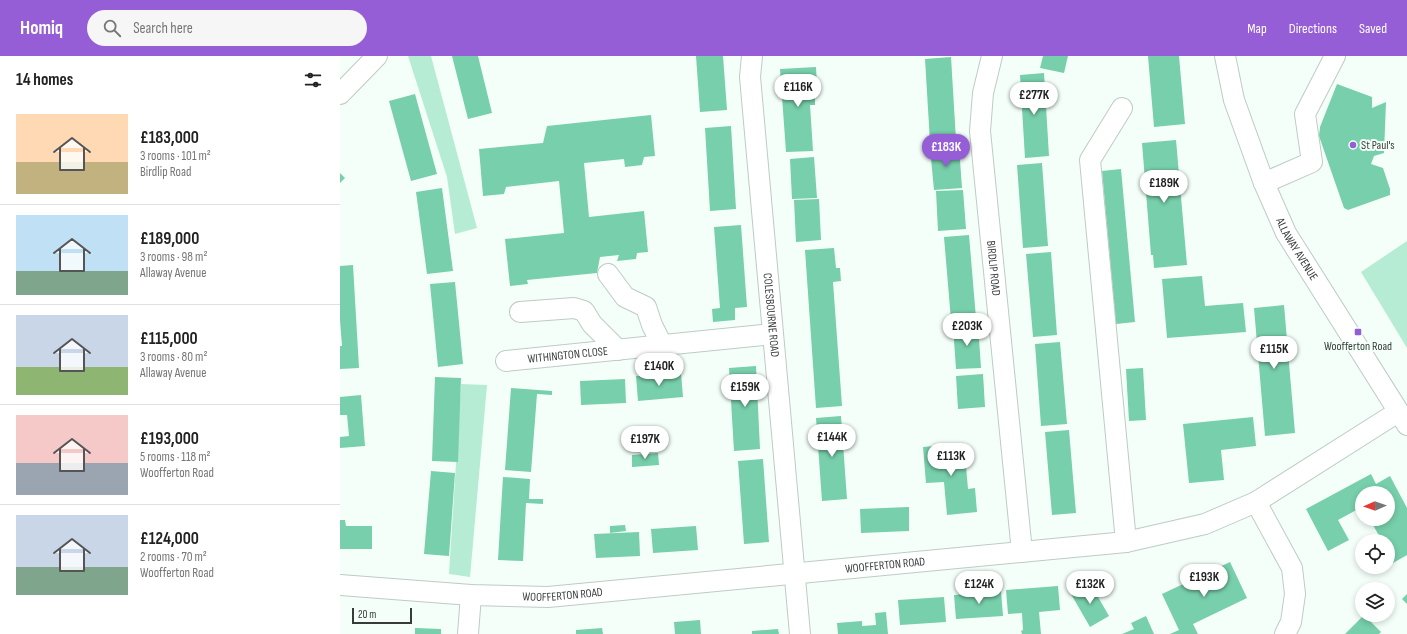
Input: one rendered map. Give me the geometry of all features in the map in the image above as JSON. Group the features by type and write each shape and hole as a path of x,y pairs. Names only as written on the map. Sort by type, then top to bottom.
{"street":[{"path":"340,94 377,56"},
{"name":"COLESBOURNE ROAD","path":"752,56 750,77 800,634"},
{"name":"BIRDLIP ROAD","path":"992,56 983,93 980,131 1022,552"},
{"name":"ALLAWAY AVENUE","path":"1224,56 1234,100 1264,183 1286,233 1403,419"},
{"path":"1264,183 1312,162 1305,114 1334,56"},
{"path":"1122,108 1090,160 1126,542"},
{"path":"608,274 625,297 646,308 652,325 662,345"},
{"path":"520,312 574,308 584,311 592,324 618,350"},
{"name":"WITHINGTON CLOSE","path":"506,361 773,334"},
{"name":"WOOFFERTON ROAD","path":"340,585 471,595 548,597 1126,542 1205,524 1256,502 1403,419"},
{"path":"1256,502 1292,568 1295,594 1291,622 1285,634"},
{"path":"468,634 471,595"}],"green space":[{"path":"408,56 431,56 477,228 455,234 447,177"},
{"path":"1407,241 1407,348 1361,272"},
{"path":"461,384 487,385 470,577 449,574"}],"building":[{"path":"452,56 478,56 492,113 468,119"},
{"path":"696,56 723,56 727,110 700,112"},
{"path":"1043,56 1068,56 1064,73 1040,68"},
{"path":"1148,56 1179,56 1185,124 1154,127"},
{"path":"951,57 956,140 930,142 925,59"},
{"path":"816,67 817,85 807,86 807,94 815,93 815,105 810,105 813,151 786,152 780,69"},
{"path":"1044,73 1049,156 1025,158 1020,75"},
{"name":"St Paul's","path":"1337,84 1372,97 1372,108 1386,102 1384,153 1374,156 1371,164 1383,168 1390,189 1390,195 1348,210 1344,208 1319,136 1320,127"},
{"path":"415,94 437,174 411,181 389,101"},
{"path":"651,115 655,156 644,157 642,165 625,167 624,159 584,163 589,217 644,211 648,252 637,253 636,259 617,261 619,255 600,257 597,273 527,280 528,284 510,286 505,239 564,233 559,181 506,187 504,194 483,196 479,149 543,143 547,126"},
{"path":"731,126 736,209 710,211 705,128"},
{"path":"1176,140 1187,265 1154,268 1153,255 1151,255 1142,143"},
{"path":"959,146 962,188 934,190 930,148"},
{"path":"814,157 817,198 792,199 790,159"},
{"path":"1042,163 1048,246 1023,248 1017,165"},
{"path":"1121,169 1135,322 1116,324 1102,171"},
{"path":"340,173 345,178 340,183"},
{"path":"442,188 453,271 427,274 416,192"},
{"path":"963,190 966,229 938,231 936,191"},
{"path":"819,199 821,240 796,242 794,200"},
{"path":"741,225 747,307 735,308 735,320 713,322 712,309 720,308 714,227"},
{"path":"969,235 976,318 951,320 944,237"},
{"path":"834,248 836,268 840,268 841,281 833,282 842,406 816,408 805,250"},
{"path":"1051,252 1057,335 1033,337 1026,254"},
{"path":"353,265 359,368 340,369 340,346 342,346 340,320 340,266"},
{"path":"1202,276 1205,306 1243,303 1246,332 1167,338 1162,279"},
{"path":"455,282 463,364 438,367 430,284"},
{"path":"1284,305 1295,433 1265,436 1254,308"},
{"path":"978,324 981,368 956,369 953,326"},
{"path":"1060,342 1067,424 1041,426 1035,344"},
{"path":"756,366 760,449 734,451 729,368"},
{"path":"1143,368 1146,420 1129,421 1126,369"},
{"path":"681,373 683,397 638,401 636,376"},
{"path":"983,374 985,407 958,409 956,376"},
{"path":"435,377 461,378 458,462 432,461"},
{"path":"625,379 626,403 581,405 580,381"},
{"path":"511,388 552,391 552,395 537,394 531,472 505,470"},
{"path":"361,395 365,446 340,448 340,437 349,436 347,415 340,415 340,397"},
{"path":"841,416 847,499 822,501 816,418"},
{"path":"1253,417 1256,446 1221,450 1224,480 1189,483 1183,424"},
{"path":"1069,430 1076,513 1052,515 1045,432"},
{"path":"964,443 968,489 975,488 977,512 947,515 944,482 926,483 923,447"},
{"path":"658,453 659,465 632,467 632,455"},
{"path":"763,459 769,542 744,544 738,461"},
{"path":"431,471 455,473 449,556 424,554"},
{"path":"1371,474 1376,484 1390,476 1407,508 1407,555 1395,562 1395,534 1378,534 1374,526 1395,526 1395,486 1355,486 1355,511 1338,520 1349,540 1328,551 1306,509"},
{"path":"503,477 530,479 529,499 543,499 543,504 526,503 523,561 498,560"},
{"path":"909,507 909,531 861,533 860,509"},
{"path":"340,520 345,520 346,526 372,526 372,549 340,549"},
{"path":"625,525 626,531 610,533 610,526"},
{"path":"696,526 698,550 653,553 651,529"},
{"path":"639,532 640,556 596,558 594,534"},
{"path":"1230,562 1247,598 1193,624 1198,634 1170,634 1179,630 1162,594"},
{"path":"1090,583 1109,616 1090,627 1071,594"},
{"path":"1058,586 1060,610 1039,612 1041,634 1022,634 1022,613 1008,614 1006,590"},
{"path":"1001,591 1003,616 956,619 954,595"},
{"path":"1407,594 1407,604 1402,599"},
{"path":"944,597 946,622 900,625 898,600"},
{"path":"886,612 888,634 838,634 837,623 862,621 862,626 876,625 875,613"},
{"path":"1146,616 1154,634 1122,634 1134,629 1131,623"},
{"path":"700,620 701,634 675,634 674,622"},
{"path":"1357,622 1371,622 1381,632 1379,634 1345,634"},
{"path":"415,628 441,629 441,634 415,634"},
{"path":"602,628 603,634 576,634 576,630"},
{"path":"778,629 779,634 752,634 752,631"}],"place":[{"name":"St Paul's","path":"1353,145"},
{"name":"Woofferton Road","path":"1358,332"}]}
